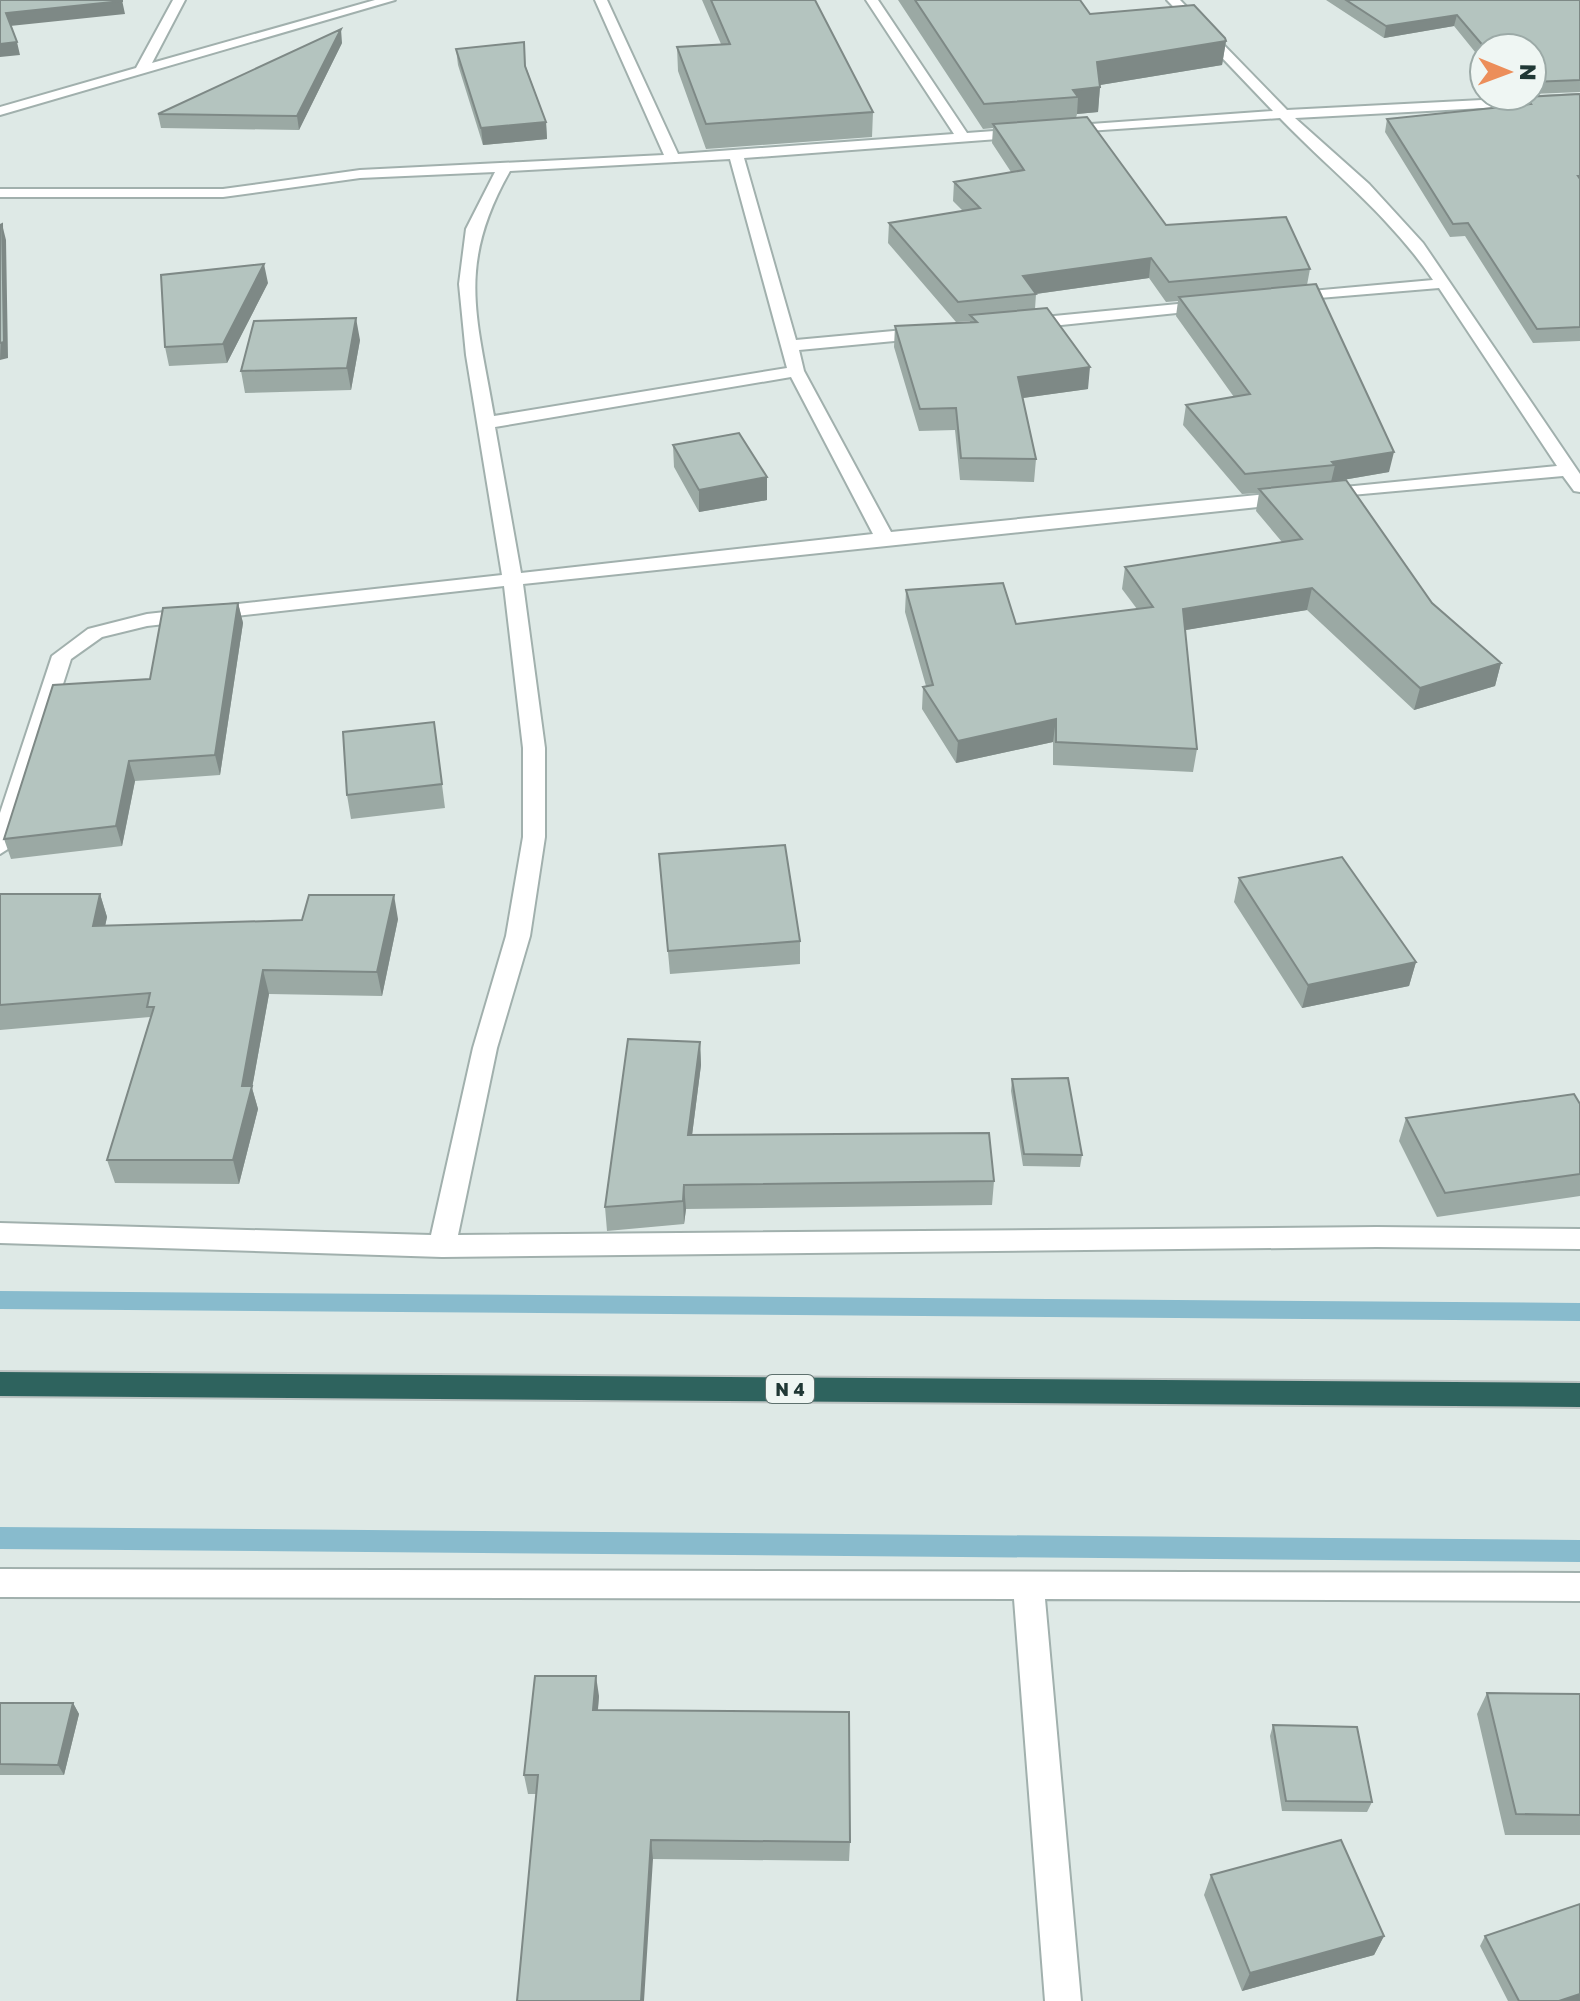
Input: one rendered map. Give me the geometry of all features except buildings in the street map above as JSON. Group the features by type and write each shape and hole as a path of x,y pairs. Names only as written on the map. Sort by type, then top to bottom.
{"highway":[{"name":"N 4","path":"0,1384 1580,1395"}],"street":[{"path":"141,72 179,0"},
{"path":"0,111 389,0"},
{"path":"601,0 673,159"},
{"path":"872,0 963,137"},
{"path":"1173,0 1283,114 1364,187 1418,246 1446,283 1580,487"},
{"path":"0,209 223,193 360,174 673,159 1283,114 1580,99"},
{"path":"736,154 796,371 885,538"},
{"path":"442,1246 485,1048 518,936 534,837 534,748 513,580 468,295 471,240 483,205 505,167"},
{"path":"0,193 223,193"},
{"path":"1274,300 1446,283"},
{"path":"1008,325 1227,304"},
{"path":"789,346 946,331"},
{"path":"486,423 796,371"},
{"path":"0,847 62,656 95,633 147,620 885,538 1568,470"},
{"path":"0,1233 442,1246 1377,1237 1580,1239"},
{"path":"0,1583 1580,1587"},
{"path":"1028,1585 1063,2001"}],"waterway":[{"path":"0,1300 1580,1312"},
{"path":"0,1538 1580,1551"}]}
